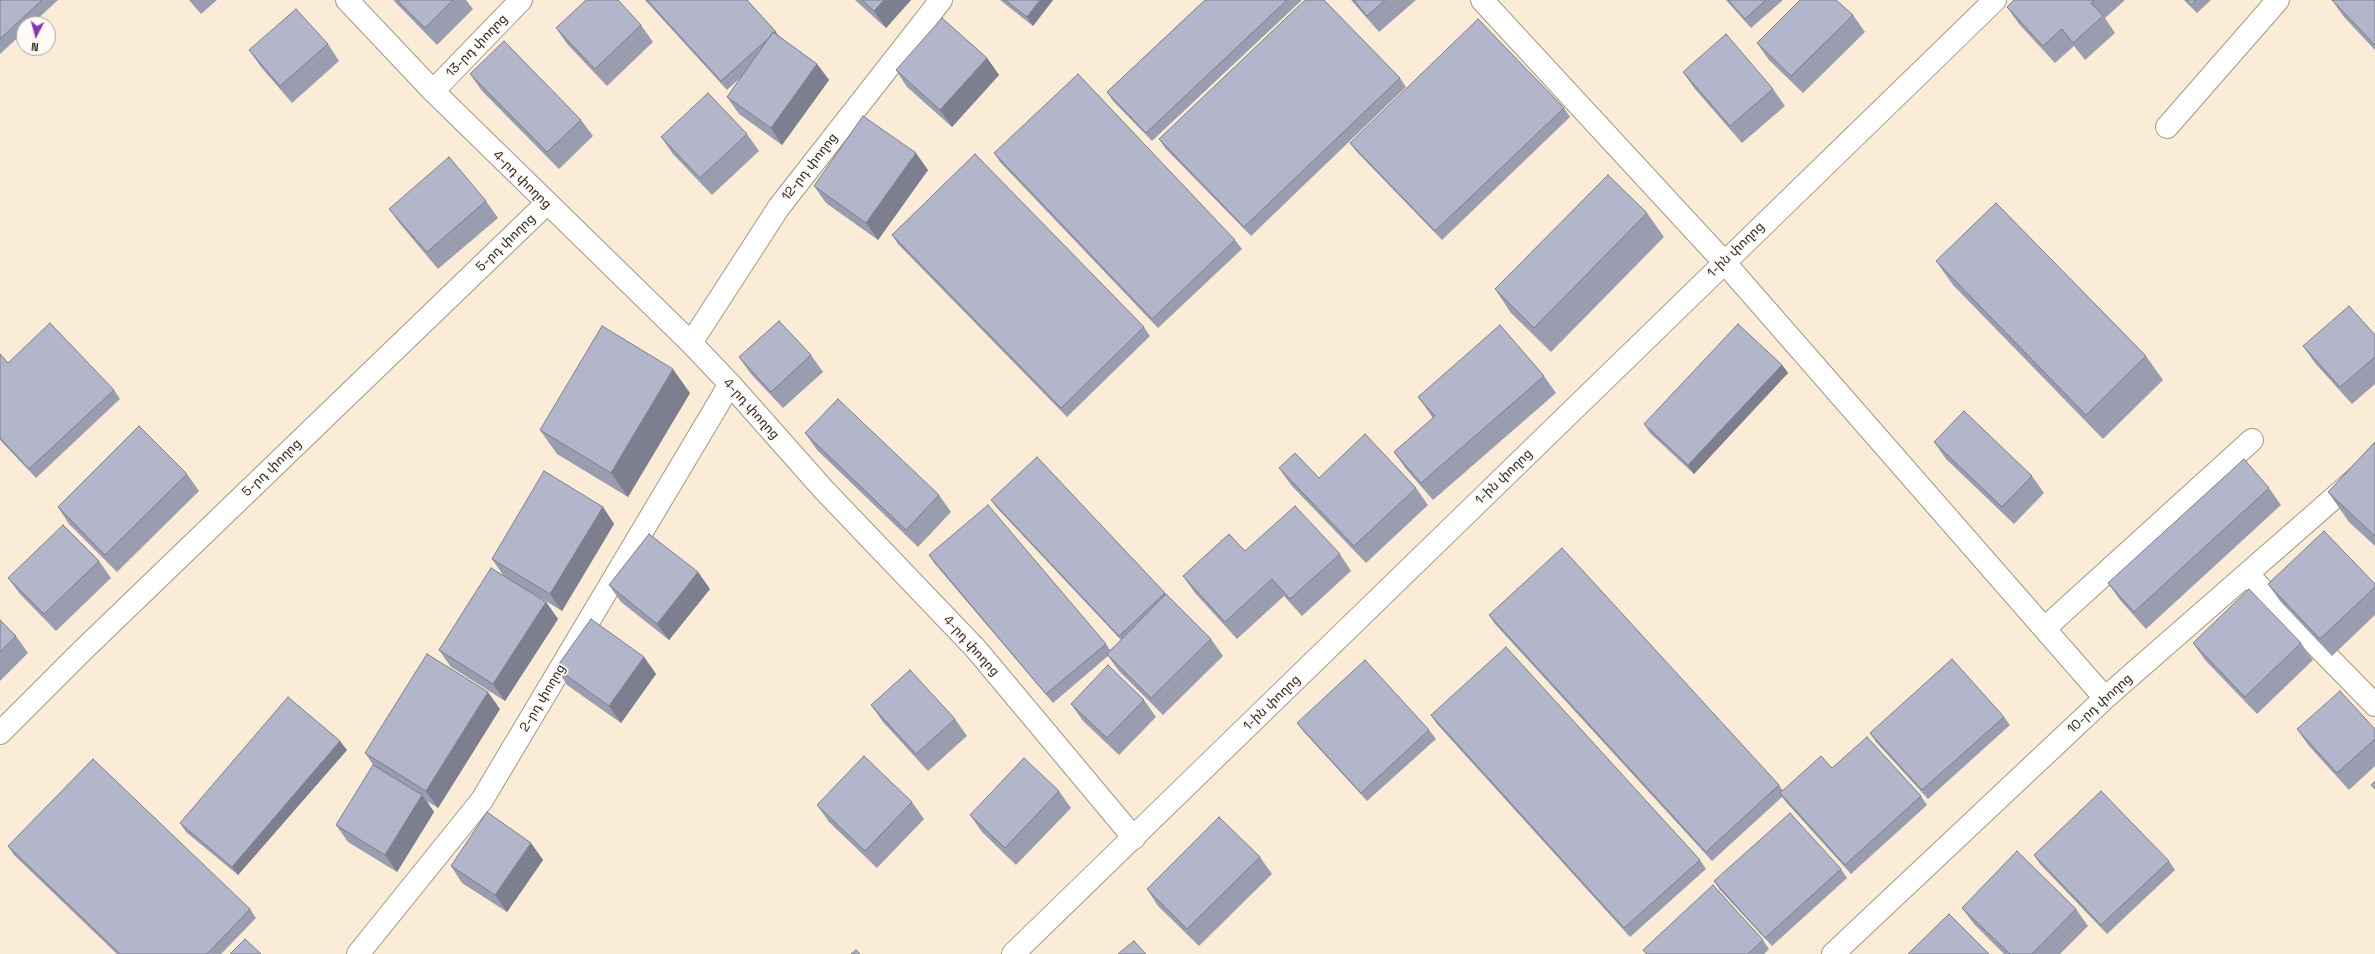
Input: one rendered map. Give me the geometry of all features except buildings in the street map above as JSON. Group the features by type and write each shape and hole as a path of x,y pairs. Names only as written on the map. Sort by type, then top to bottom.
{"street":[{"name":"4-րդ փողոց","path":"347,0 433,92 546,204 691,343 730,384 824,490 976,649 1134,838"},
{"name":"13-րդ փողոց","path":"433,92 521,0"},
{"name":"12-րդ փողոց","path":"691,343 779,207 941,0"},
{"path":"1482,0 1724,262 2105,698"},
{"name":"1-ին փողոց","path":"1013,954 1995,0"},
{"path":"2167,127 2278,0"},
{"name":"5-րդ փողոց","path":"0,734 81,652 546,204"},
{"name":"2-րդ փողոց","path":"358,954 482,800 730,384"},
{"path":"2044,628 2252,440"},
{"name":"10-րդ փողոց","path":"1833,954 2105,698 2375,462"},
{"path":"2247,574 2375,705"}]}
